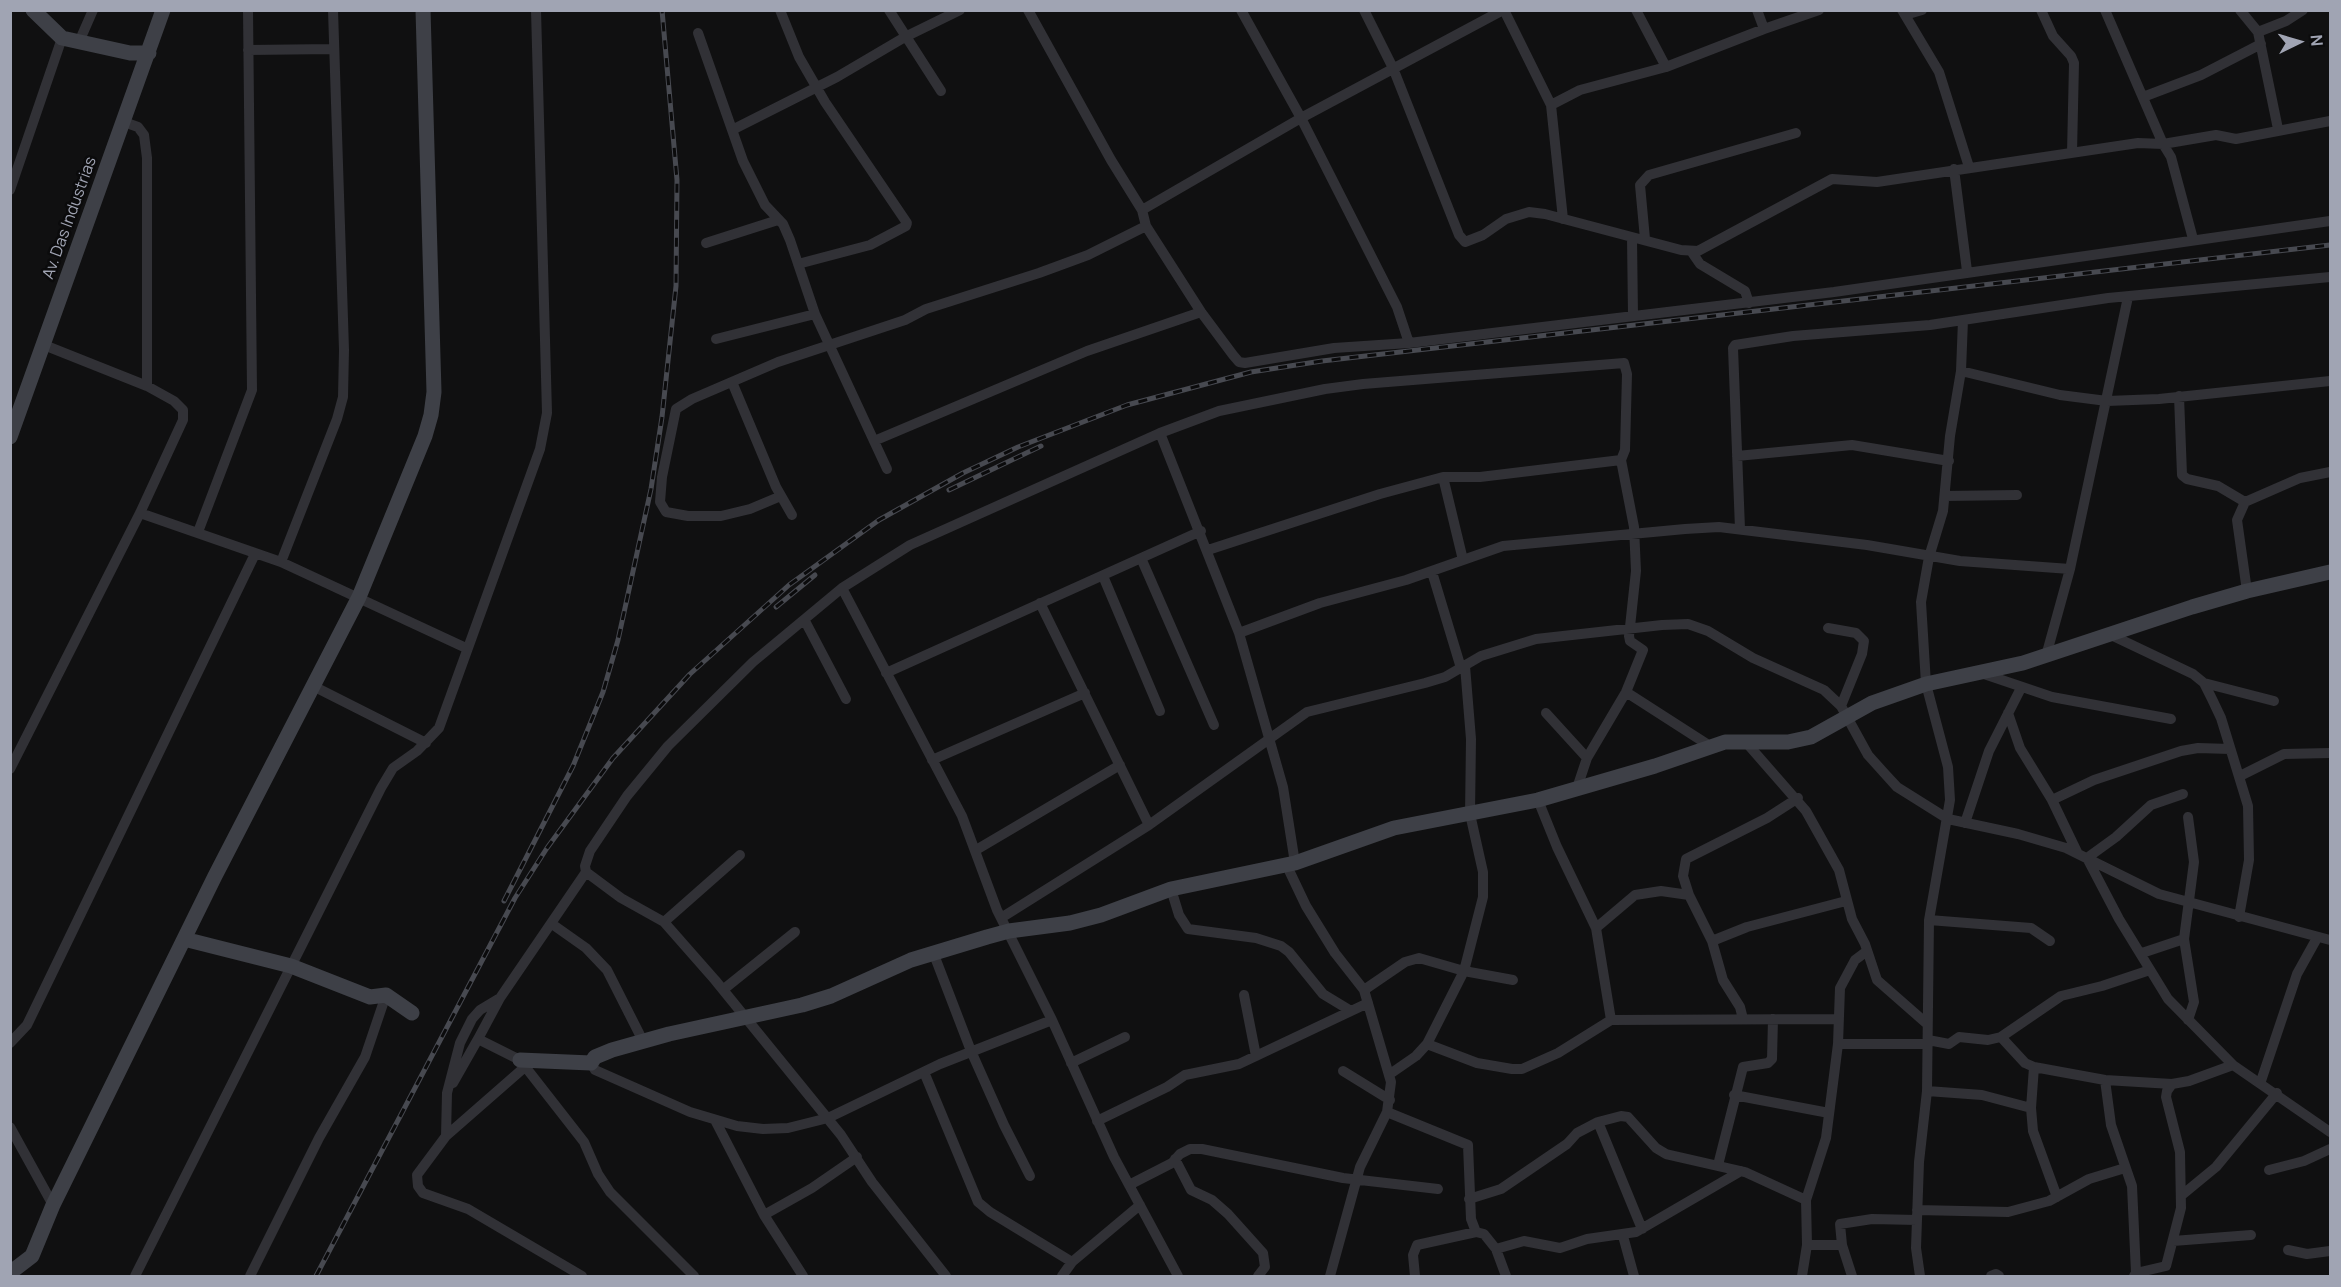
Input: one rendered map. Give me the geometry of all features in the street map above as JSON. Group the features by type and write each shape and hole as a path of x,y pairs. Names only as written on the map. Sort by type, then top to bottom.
{"street":[{"path":"33,10 62,38 130,53 148,53"},
{"path":"79,42 93,10"},
{"name":"Av. Das Industrias","path":"10,437 163,10"},
{"path":"198,532 252,390 248,10"},
{"path":"281,562 343,397 344,350 333,10"},
{"path":"15,1272 32,1256 53,1205 184,939 360,597 432,416 434,392 423,10"},
{"path":"135,1276 381,788 393,768 426,743 439,728 466,648 492,588 540,450 547,413 536,10"},
{"path":"780,10 799,57 907,223 906,226 870,245 798,264"},
{"path":"889,10 941,91"},
{"path":"732,130 960,10"},
{"path":"1028,10 1111,160 1142,210 1146,226 1201,312 1233,355 1245,363 1334,348 1409,343 1749,303 2331,221"},
{"path":"1241,10 1302,117 1398,307 1409,343"},
{"path":"1364,10 1393,68 1463,240 1471,241 1516,214 1529,212 1691,251 1713,244 1810,188 1832,179 1877,182 2138,143 2163,144 2216,135 2236,139 2278,129 2331,122"},
{"path":"1142,210 1302,117 1503,10 1551,105 1563,219"},
{"path":"1636,10 1666,67"},
{"path":"1757,10 1764,28"},
{"path":"1551,105 1580,90 1666,67 1764,28 1819,10"},
{"path":"1922,10 1903,13 1939,72 1969,167"},
{"path":"2041,10 2053,36 2071,56 2074,63 2072,153"},
{"path":"2105,10 2163,144 2171,157 2193,239"},
{"path":"2240,10 2258,32 2278,129"},
{"path":"2258,32 2286,21 2303,10"},
{"path":"698,33 732,130 765,205 778,220 790,240 815,314 887,469"},
{"path":"10,190 62,38"},
{"path":"2143,97 2201,75 2261,44"},
{"path":"248,50 334,49"},
{"path":"124,122 138,127 144,135 147,158 147,386"},
{"path":"1645,239 1640,185 1648,175 1796,133"},
{"path":"1954,169 1967,272"},
{"path":"706,243 778,220"},
{"path":"781,496 721,516 670,514 661,505 662,477 676,409 732,381 778,362 905,320 926,309 1088,255 1146,226"},
{"path":"1632,238 1633,315"},
{"path":"1691,251 1700,264 1745,291 1749,303"},
{"path":"1740,529 1733,345 1793,336 1930,325 2128,297 2331,277"},
{"path":"2046,656 2070,569 2128,297"},
{"path":"874,441 1066,360 1201,312"},
{"path":"716,339 815,314"},
{"path":"1920,1276 1916,1248 1927,1091 1929,920 1933,885 1950,800 1948,767 1926,684 1921,602 1929,557 1945,496 1961,371 1963,320"},
{"path":"10,769 140,513 183,420 183,410 174,401 147,386 44,345"},
{"path":"447,1093 500,998 586,872 585,866 590,851 627,796 668,746 744,670 842,588 910,544 1160,433 1220,411 1325,389 1624,363 1627,375 1625,450 1621,460 1634,533 1636,587 1630,641 1643,650 1626,692 1587,758 1577,788"},
{"path":"1961,371 2060,395 2107,401 2331,381"},
{"path":"732,381 781,496 792,515"},
{"path":"2180,396 2182,474 2187,479 2218,486 2245,502"},
{"path":"1160,433 1239,633 1283,787 1290,863 1306,906 1335,953 1364,990 1378,1044 1390,1074 1390,1100 1387,1112 1365,1153 1330,1276"},
{"path":"1737,456 1852,446 1948,461"},
{"path":"1208,550 1380,494 1443,477 1480,477 1621,460"},
{"path":"2247,591 2237,520 2245,502 2300,478 2331,472"},
{"path":"1443,477 1463,560"},
{"path":"1945,496 2017,495"},
{"path":"140,513 281,562 466,648"},
{"path":"1239,633 1320,603 1432,572 1503,546 1634,533 1719,527 1867,545 1929,557 2070,569"},
{"path":"886,673 1200,531"},
{"path":"10,1043 27,1025 255,554"},
{"path":"1141,558 1214,725"},
{"path":"1390,1074 1416,1056 1427,1044 1464,971 1485,886 1470,814 1471,739 1463,667 1432,572"},
{"path":"1844,712 1926,684 2046,656 2247,591 2331,572"},
{"path":"1103,576 1160,711"},
{"path":"842,588 962,816 1005,924 1052,1020 1097,1121 1178,1276"},
{"path":"1040,603 1149,825"},
{"path":"805,621 846,699"},
{"path":"591,1063 595,1057 643,1041 747,1015 802,1005 831,996 1005,924 1307,712 1425,683 1463,667 1481,656 1527,642 1569,634 1662,625 1698,626 1753,658 1809,681 1824,690 1844,712 1868,755 1897,787 1948,819 2018,834 2082,855 2159,894 2331,940"},
{"path":"1005,924 1070,923 1101,915 1171,889 1290,863 1394,828 1538,800 1655,766 1710,746 1743,740 1788,742 1828,730 1844,712 1864,641 1856,633 1828,628"},
{"path":"2111,635 2193,674 2204,683 2221,718 2248,806 2251,831 2249,860 2239,917"},
{"path":"1981,673 2052,697 2171,719"},
{"path":"2204,683 2274,701"},
{"path":"313,686 426,743"},
{"path":"1965,823 1989,751 2021,688"},
{"path":"1626,692 1710,746"},
{"path":"932,760 1085,693"},
{"path":"1546,713 1587,758"},
{"path":"2008,713 2020,748 2168,999 2233,1065 2261,1081 2331,1132"},
{"path":"1743,740 1798,798 1839,870 1846,901 1877,980 1926,1023"},
{"path":"2052,800 2094,780 2181,752 2198,748 2230,749"},
{"path":"2240,776 2284,754 2331,753"},
{"path":"976,850 1120,765"},
{"path":"2082,855 2116,837 2151,805 2183,794"},
{"path":"1743,1019 1740,1006 1723,980 1712,941 1689,895 1683,876 1686,859 1767,818 1798,798"},
{"path":"1538,800 1557,848 1596,928 1611,1020"},
{"path":"2188,817 2194,862 2184,939 2194,1002 2188,1020"},
{"path":"664,922 740,855"},
{"path":"586,872 621,898 664,922 724,989 828,1118 857,1157 872,1182 946,1276"},
{"path":"1171,889 1179,915 1188,929 1256,938 1281,946 1289,952 1323,994 1351,1011"},
{"path":"1596,928 1629,900 1642,893 1661,891 1689,895"},
{"path":"1712,941 1755,924 1846,901"},
{"path":"1929,920 2031,928 2050,941"},
{"path":"552,924 586,948 607,970 643,1041"},
{"path":"724,989 795,932"},
{"path":"2261,1081 2294,984 2317,938"},
{"path":"184,939 291,966 370,998 386,995 412,1012"},
{"path":"2142,953 2184,939"},
{"path":"1802,1276 1808,1245 1806,1200 1821,1157 1829,1113 1838,1044 1840,988 1855,960 1867,951"},
{"path":"933,952 971,1051 1030,1176"},
{"path":"1364,990 1411,959 1433,961 1464,971 1513,980"},
{"path":"1838,1044 1928,1042 1949,1044 1959,1037 1988,1040 2001,1037 2061,996 2102,986 2150,970"},
{"path":"250,1276 319,1138 365,1057 386,995"},
{"path":"1244,995 1256,1056"},
{"path":"446,1136 447,1093 453,1062 472,1019 480,1010 500,998"},
{"path":"1097,1121 1167,1087 1185,1075 1239,1064 1368,1003"},
{"path":"1718,1165 1743,1067 1768,1063 1772,1059 1773,1019"},
{"path":"1427,1044 1477,1063 1522,1069 1558,1053 1611,1020 1838,1019"},
{"path":"591,1063 596,1070 642,1092 715,1120 763,1129 788,1128 828,1118 971,1051 1052,1020"},
{"path":"1071,1063 1125,1037"},
{"path":"2001,1037 2025,1064 2106,1080 2172,1084 2189,1081 2233,1065"},
{"path":"478,1039 523,1063 584,1142 598,1174 610,1192 694,1276"},
{"path":"582,1276 468,1209 423,1193 418,1186 417,1175 446,1136 523,1063 591,1063"},
{"path":"2034,1067 2031,1108 2035,1139 2057,1197"},
{"path":"1343,1071 1390,1100"},
{"path":"924,1072 978,1202 990,1212 1072,1262"},
{"path":"2106,1080 2111,1125 2134,1206 2135,1275 2166,1266 2182,1195 2179,1142 2166,1097 2172,1084"},
{"path":"1927,1091 1982,1095 2031,1108"},
{"path":"2182,1195 2216,1167 2277,1093"},
{"path":"1734,1095 1829,1113"},
{"path":"1387,1112 1410,1124 1466,1143 1471,1219 1476,1232"},
{"path":"1469,1200 1502,1189 1566,1144 1577,1133 1598,1122 1621,1116 1628,1117 1656,1148 1666,1154 1740,1171 1806,1200"},
{"path":"715,1120 734,1161 764,1215 803,1276"},
{"path":"1598,1122 1642,1228"},
{"path":"10,1127 53,1205"},
{"path":"1129,1185 1175,1160 1190,1149 1202,1149 1343,1178 1438,1189"},
{"path":"2269,1170 2304,1161 2331,1149"},
{"path":"764,1215 812,1188 857,1157"},
{"path":"1175,1160 1191,1190 1212,1200 1228,1214 1263,1253 1265,1267 1258,1276"},
{"path":"1852,1276 1839,1230 1844,1222 1917,1215 2007,1212 2057,1197 2089,1179 2125,1168"},
{"path":"1496,1249 1524,1241 1560,1248 1587,1239 1623,1236 1642,1228 1740,1171"},
{"path":"1062,1276 1072,1262 1140,1205"},
{"path":"1415,1276 1413,1255 1417,1245 1476,1232 1484,1234 1496,1249 1506,1276"},
{"path":"2173,1241 2251,1235"},
{"path":"1623,1236 1634,1276"},
{"path":"1808,1245 1842,1245"},
{"path":"2288,1250 2307,1254 2331,1251"},
{"path":"1991,1276 1996,1274 1999,1276"}],"railway":[{"path":"504,901 573,766 603,692 618,640 651,489 662,417 676,286 677,180 662,10"},
{"path":"316,1276 515,898 547,848 613,758 690,674 789,585 879,520 963,473 1018,447 1127,405 1251,372 1322,361 2330,245"},
{"path":"949,490 1041,446"},
{"path":"776,607 815,575"}]}
